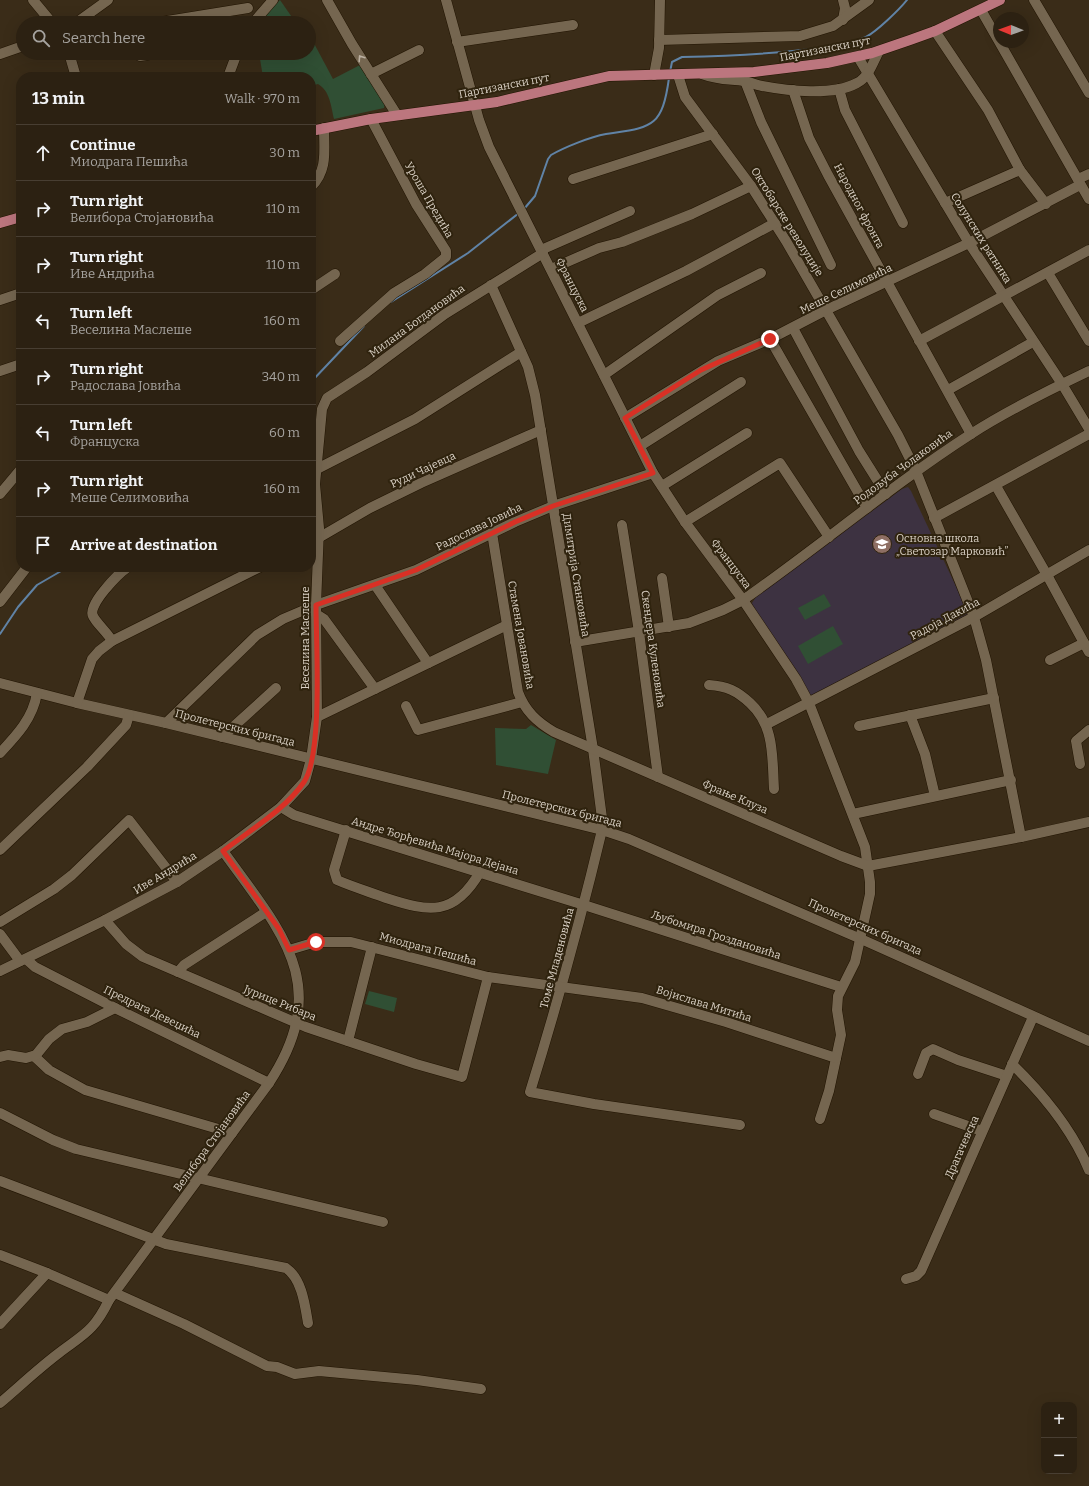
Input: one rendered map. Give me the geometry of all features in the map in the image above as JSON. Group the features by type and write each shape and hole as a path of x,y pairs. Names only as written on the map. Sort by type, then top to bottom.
{"main road":[{"name":"Партизански пут","path":"316,130 396,115 475,106 594,78 782,70 858,57 880,51 935,31 1000,0"},
{"path":"0,223 16,218"}],"street":[{"path":"33,0 46,16"},
{"path":"86,16 108,0"},
{"path":"259,16 274,0"},
{"path":"327,0 396,115"},
{"path":"446,0 475,106"},
{"path":"656,75 660,0"},
{"path":"843,0 845,8 843,20"},
{"path":"659,40 800,36 821,31 843,20 869,0"},
{"path":"1034,0 1089,93"},
{"path":"188,16 247,4 251,16"},
{"path":"981,10 1089,199"},
{"path":"457,42 573,25"},
{"path":"935,31 988,110 1020,170 1046,204"},
{"path":"0,54 16,48"},
{"path":"371,74 419,50"},
{"name":"Партизански пут","path":"702,74 716,80 745,82 793,90 839,89 857,83 868,74 880,51"},
{"name":"Солунских ратника","path":"858,57 969,244 1062,384 1089,428"},
{"path":"71,60 75,72"},
{"path":"230,72 234,60"},
{"name":"Октобарске револуције","path":"675,75 685,97 714,134 775,223 898,435 916,471 974,617"},
{"path":"745,82 761,122 831,266"},
{"path":"839,89 845,110 903,224"},
{"name":"Народног фронта","path":"793,90 809,138 971,434"},
{"name":"Француска","path":"475,106 483,135 653,473 685,522 743,600 784,661 809,703 865,847 868,866 870,894 861,939 852,971 841,987"},
{"name":"Уроша Предића","path":"340,341 394,293 425,274 446,258 446,251 416,204 371,119"},
{"path":"316,181 322,173 323,169 324,128"},
{"path":"573,179 714,134"},
{"path":"945,203 1020,170"},
{"name":"Меше Селимовића","path":"625,418 701,370 770,339 826,310 969,244 1046,204 1089,174"},
{"path":"551,269 598,248 622,242 699,211 751,186"},
{"name":"Милана Богдановића","path":"327,398 355,381 445,314 542,251 630,211"},
{"path":"578,323 686,271 775,223"},
{"path":"919,341 1004,297 1089,250"},
{"path":"1048,272 1089,341"},
{"path":"604,375 718,295 761,273"},
{"path":"316,287 335,274"},
{"name":"Димитрија Станковића","path":"491,285 528,367 541,430 593,749 602,830"},
{"path":"0,300 16,295"},
{"path":"793,328 859,452 886,494"},
{"path":"770,339 867,508"},
{"path":"948,390 1033,342"},
{"path":"316,470 415,419 522,352"},
{"path":"0,371 16,366"},
{"name":"Родољуба Чолаковића","path":"575,642 669,627 704,618 743,600 916,471 971,434 1002,415 1089,371"},
{"path":"640,446 741,382"},
{"name":"Веселина Маслеше","path":"316,455 322,408 327,398"},
{"name":"Руди Чајевца","path":"316,539 370,508 421,483 541,430"},
{"path":"662,486 746,433"},
{"path":"934,518 996,486 1089,434"},
{"path":"685,522 780,463 828,537"},
{"name":"Радослава Јовића","path":"166,723 257,635 283,619 316,609 416,570 492,533 553,506 653,473"},
{"path":"0,494 16,475"},
{"path":"996,486 1089,652"},
{"name":"Веселина Маслеше","path":"316,494 318,514 316,527"},
{"name":"Скендера Куленовића","path":"622,525 639,632 658,777"},
{"name":"Стамена Јовановића","path":"492,533 518,692 522,702 542,725 593,749"},
{"name":"Радоја Дакића","path":"767,724 974,617 1089,550"},
{"path":"0,602 23,572"},
{"path":"112,641 94,618 92,612 94,606 111,582 122,572"},
{"path":"77,703 92,659 99,651 112,641 250,572"},
{"name":"Веселина Маслеше","path":"312,759 317,717 315,572"},
{"path":"662,578 669,627"},
{"path":"375,585 428,663"},
{"path":"316,609 375,689"},
{"path":"974,617 994,698 1021,837"},
{"path":"317,717 507,625"},
{"path":"1050,660 1084,643"},
{"name":"Пролетерских бригада","path":"0,683 602,830 636,842 861,939 1089,1041"},
{"path":"709,685 723,686 738,692 756,708 767,724 772,751 774,789"},
{"path":"222,737 276,688"},
{"path":"0,753 31,715 37,693"},
{"path":"859,726 994,698"},
{"path":"406,706 418,730 522,702"},
{"path":"0,850 87,767 126,725 129,715"},
{"path":"910,715 925,754 935,796"},
{"path":"1080,764 1076,741 1089,730"},
{"name":"Фрање Клуза","path":"593,749 841,856 868,866"},
{"name":"Иве Андрића","path":"0,971 105,920 177,882 223,851 281,807 305,781 312,759"},
{"path":"853,814 1011,780"},
{"name":"Андре Ђорђевића Мајора Дејана","path":"281,807 294,815 584,905"},
{"path":"0,922 54,889 72,875 129,820 177,882"},
{"path":"868,866 1021,837 1089,822"},
{"path":"346,830 334,870 337,880 410,906 433,908 451,904 470,888 480,872"},
{"name":"Томе Младеновића","path":"602,830 562,987 530,1092 594,1104 740,1124"},
{"name":"Велибора Стојановића","path":"0,1403 59,1353 77,1342 92,1328 100,1318 112,1297 269,1083 290,1048 297,1024 299,1006 297,980 289,950 279,929 223,851"},
{"name":"Љубомира Гроздановића","path":"584,905 841,987"},
{"path":"178,972 184,965 266,912"},
{"name":"Јурице Рибара","path":"105,920 120,939 137,953 178,972 297,1024 422,1066 462,1077 488,977"},
{"name":"Предрага Девеџића","path":"0,934 23,960 35,967 114,1008 269,1083"},
{"name":"Миодрага Пешића","path":"289,950 316,942 351,942 488,977 562,987"},
{"path":"348,1041 372,947"},
{"name":"Војислава Митића","path":"562,987 642,998 726,1022 836,1058"},
{"path":"820,1119 829,1091 841,1035 837,1010 838,996 841,987"},
{"path":"0,1057 8,1055 26,1058 34,1056 39,1053 49,1039 62,1029 87,1022 114,1008"},
{"name":"Драгачевска","path":"906,1279 916,1276 921,1271 1033,1017"},
{"path":"918,1074 926,1053 933,1049 958,1060 1007,1076"},
{"path":"34,1056 49,1070 85,1090 232,1133"},
{"path":"1012,1064 1042,1095 1064,1123 1078,1145 1089,1170"},
{"path":"0,1113 53,1140 76,1149 383,1222"},
{"path":"934,1114 982,1131"},
{"path":"0,1181 166,1244 286,1268 290,1271 298,1284 303,1297 308,1323"},
{"path":"0,1255 184,1324 261,1363 294,1374 324,1372 417,1380 481,1389"},
{"path":"0,1324 47,1273"}],"shaded area":[{"name":"Основна школа „Светозар Марковић”","path":"908,487 969,614 812,697 753,609 752,603 756,597 902,489"}],"green space":[{"path":"280,0 291,16 263,16"},
{"path":"316,47 333,79 360,65 385,103 384,108 334,119 328,95 322,87 318,84 316,85 316,72 262,72 260,60 316,60"},
{"path":"824,594 831,606 805,620 798,608"},
{"path":"833,626 843,644 808,664 798,646"},
{"path":"531,725 556,740 548,774 496,765 495,728 526,729"},
{"path":"369,991 397,998 394,1012 365,1004"}],"waterway":[{"path":"670,72 672,62 682,57 772,53 846,44 856,41 866,37 876,30 907,0"},
{"path":"524,209 535,196 548,159 551,155 593,137 644,127 652,122 658,116 663,107 669,78"},
{"path":"391,302 468,253 519,213"},
{"path":"316,377 364,326"},
{"path":"0,634 18,607 37,585 59,572"}],"place":[{"name":"Основна школа „Светозар Марковић”","path":"882,544"}],"route":[{"path":"316,942 289,950 279,929 223,851 281,807 302,786 308,775 312,759 317,717 316,605 416,570 515,522 553,506 653,473 625,418 701,370 718,361 770,339"}]}
